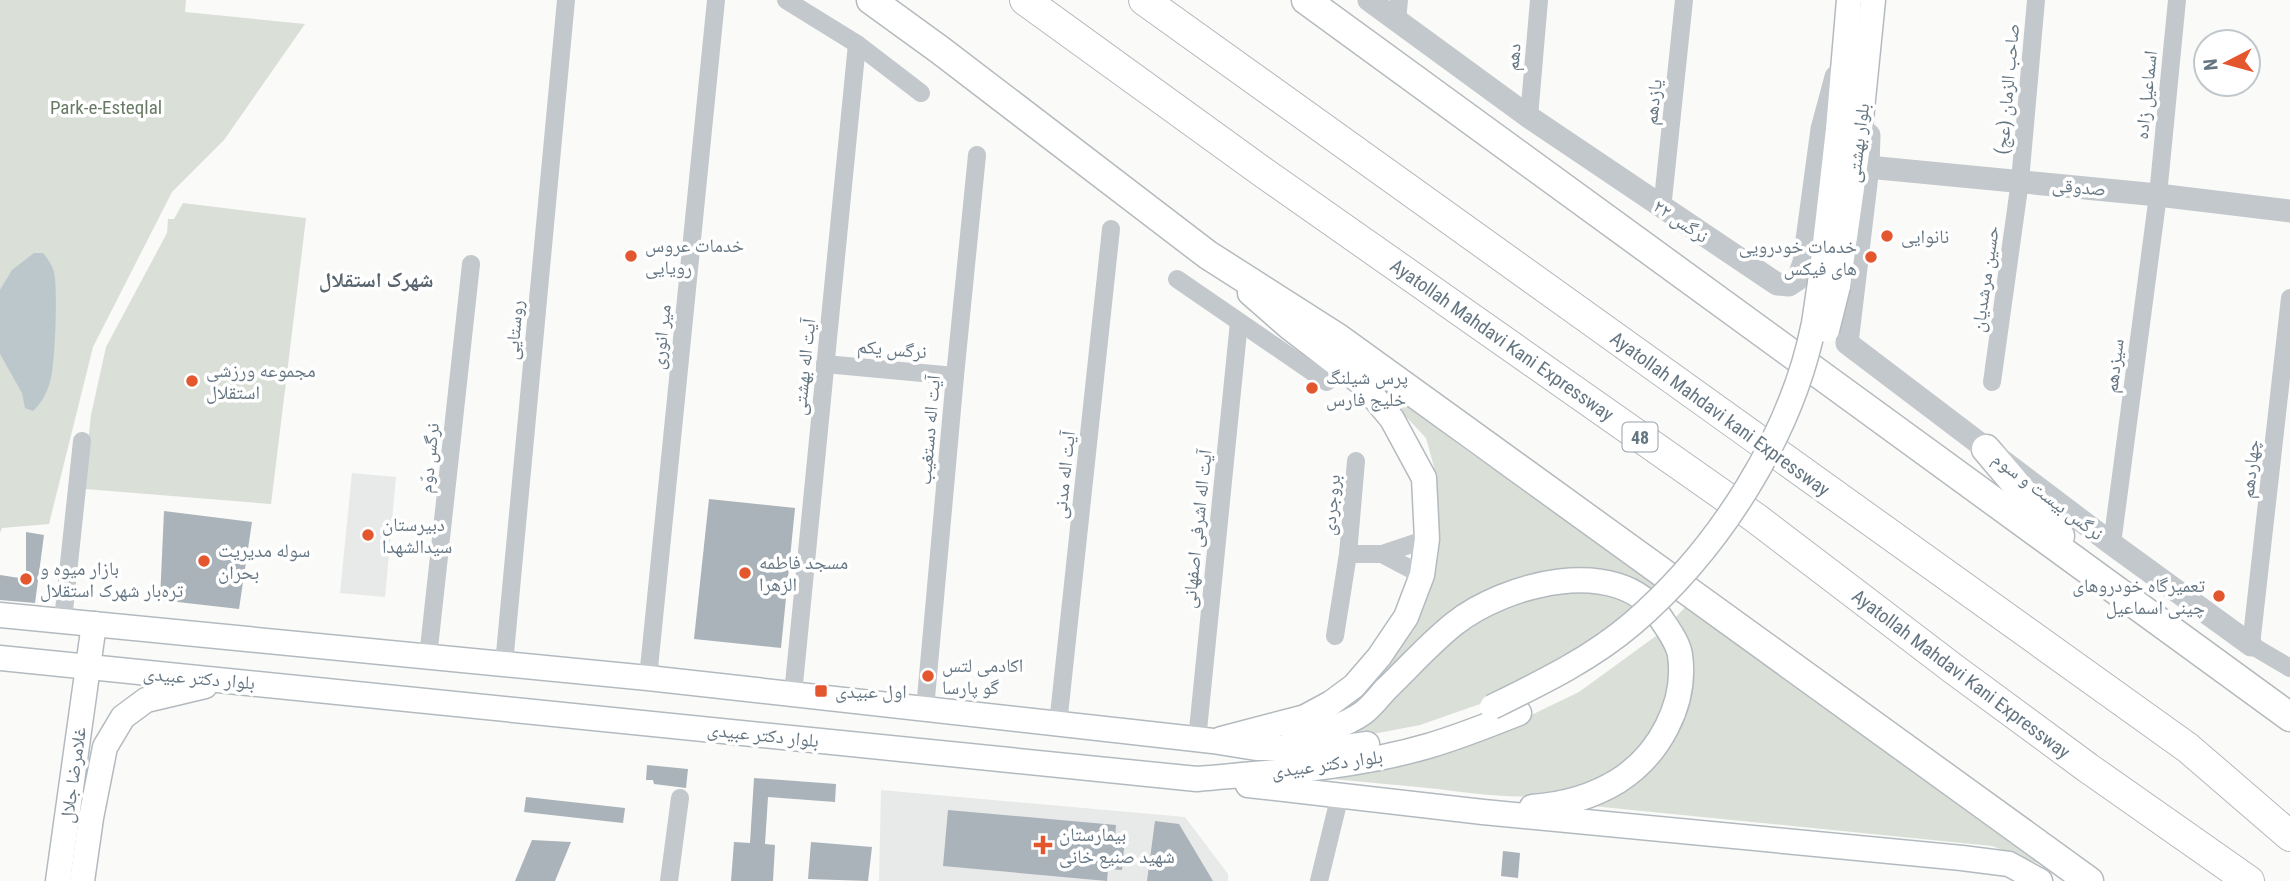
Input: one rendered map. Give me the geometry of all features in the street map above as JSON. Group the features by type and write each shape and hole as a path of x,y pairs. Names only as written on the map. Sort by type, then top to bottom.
{"highway":[{"name":"Ayatollah Mahdavi Kani Expressway","path":"1025,0 1264,173 1757,519 1988,695 2249,881"},
{"name":"Ayatollah Mahdavi kani Expressway","path":"1144,0 2188,748 2290,836"}],"main road":[{"path":"871,0 1208,255 1290,328 1363,384 1392,419 1424,478 1427,539 1422,575 1406,617 1379,657 1354,686 1331,704 1305,717 1205,741"},
{"path":"1306,0 2290,717"},
{"name":"بلوار بهشتی","path":"1830,278 1849,0"},
{"name":"بلوار بهشتی","path":"1830,278 1859,139 1873,0"},
{"path":"1208,255 1338,338 2088,881"},
{"name":"بلوار دکتر عبیدی","path":"0,615 648,678 1256,748 1338,748 1384,741 1440,727 1492,707 1557,676 1632,624 1686,570 1732,514 1762,461 1800,372 1830,278"},
{"name":"بلوار دکتر عبیدی","path":"0,658 1198,779 1317,768 1386,756 1427,747 1465,734 1519,713 1569,686 1645,631 1703,572 1744,524 1775,471 1797,425 1814,378 1830,278"},
{"path":"1986,449 2086,568"},
{"path":"1256,748 1324,732 1363,713 1427,646 1457,621 1492,600 1537,585 1580,580 1611,582 1644,599 1657,612 1680,653 1680,693 1668,726 1645,759 1618,781 1586,797 1548,806 1483,812"},
{"name":"غلامرضا جلال","path":"58,881 94,624"},
{"name":"غلامرضا جلال","path":"82,881 90,817 105,747 123,717 146,700 237,681"},
{"path":"2261,696 2290,710"},
{"path":"1198,779 1483,812 1962,858 2010,864 2040,881"}],"street":[{"name":"روستایی","path":"504,664 566,0"},
{"name":"میر انوری","path":"648,678 716,0"},
{"path":"786,0 857,44 921,93"},
{"name":"نرگس ۲۲","path":"1369,0 1398,10 1528,117 1777,284 1789,285 1798,279 1804,262 1822,129 1846,40"},
{"name":"دهم","path":"1528,117 1539,0"},
{"name":"یازدهم","path":"1662,209 1684,0"},
{"path":"1868,167 1873,0"},
{"name":"صاحب الزمان (عج)","path":"2020,181 2036,0"},
{"name":"اسماعیل زاده","path":"2158,195 2177,0"},
{"name":"آیت اله بهشتی","path":"793,694 857,44"},
{"name":"آیت اله دستغیب","path":"925,709 977,155"},
{"name":"صدوقی","path":"1868,167 2158,195 2290,211"},
{"name":"نرگس بیست و سوم","path":"1868,167 1847,343 2112,544 2251,645"},
{"name":"حسین مرشدیان","path":"1992,382 2020,181"},
{"name":"سیزدهم","path":"2112,544 2158,195"},
{"name":"آیت اله مدنی","path":"1058,724 1111,229"},
{"name":"نرگس دوّم","path":"428,657 471,264"},
{"path":"1177,279 1327,382"},
{"name":"چهاردهم","path":"2251,645 2290,298"},
{"name":"آیت اله اشرفی اصفهانی","path":"1205,741 1239,322"},
{"name":"نرگس یکم","path":"825,364 955,376"},
{"path":"63,620 82,441"},
{"name":"بروجردی","path":"1335,636 1348,554 1356,461"},
{"name":"بروجردی","path":"1348,554 1382,554 1427,539"},
{"name":"بروجردی","path":"1382,554 1422,575"},
{"path":"2251,645 2290,668"},
{"path":"1319,881 1340,795"},
{"path":"669,881 680,798"}],"shaded area":[{"path":"34,253 43,253 53,269 56,309 51,378 45,396 33,411 25,408 22,393 0,354 0,290 12,270"},
{"name":"دبیرستان سیدالشهدا","path":"352,473 396,477 385,597 340,593"},
{"name":"بیمارستان شهید صنیع خانی","path":"881,790 1185,817 1228,874 1228,881 879,881"}],"green space":[{"name":"Park-e-Esteqlal","path":"0,0 186,0 185,12 305,24 224,140 172,192 93,347 49,524 2,528 0,533"},
{"name":"مجموعه ورزشی استقلال","path":"183,203 306,218 271,504 85,489 91,415 106,347 167,233 168,219 174,219"},
{"path":"1349,364 1657,586 1650,593 1616,574 1579,569 1542,573 1505,584 1344,716 1307,722 1358,696 1438,520 1434,467 1426,438 1395,405"},
{"path":"1581,591 1624,599 1634,607 1611,629 1483,703 1420,725 1352,738 1312,741 1399,685 1481,617 1529,598"},
{"path":"1687,605 2045,866 1992,846 1592,806 1631,785 1647,772 1672,743 1681,725 1687,704 1689,664 1685,640 1676,617"},
{"path":"1660,633 1668,658 1669,682 1659,716 1631,755 1589,786 1547,795 1507,796 1301,776 1475,742 1579,692"}],"building":[{"name":"مسجد فاطمه الزهرا","path":"709,499 795,508 781,648 694,639"},
{"name":"سوله مدیریت بحران","path":"164,511 252,522 239,609 160,600"},
{"path":"26,532 44,535 35,603 0,600 0,575 26,579"},
{"path":"647,765 688,769 686,788 654,784 653,780 646,780"},
{"path":"754,778 836,784 835,802 768,797 765,844 775,845 773,881 731,881 734,842 750,843"},
{"path":"526,797 625,808 623,823 524,812"},
{"path":"948,810 1116,825 1115,838 1125,839 1122,870 1108,869 1107,881 943,866"},
{"path":"1155,821 1179,824 1213,881 1147,881"},
{"path":"532,840 571,842 555,881 515,881"},
{"path":"811,842 872,847 868,881 808,879"},
{"path":"1503,851 1520,853 1518,878 1501,876"}],"place":[{"name":"نانوایی","path":"1887,236"},
{"name":"خدمات عروس رویایی","path":"631,256"},
{"name":"خدمات خودرویی های فیکس","path":"1871,257"},
{"name":"مجموعه ورزشی استقلال","path":"192,381"},
{"name":"پرس شیلنگ خلیج فارس","path":"1312,388"},
{"name":"دبیرستان سیدالشهدا","path":"368,535"},
{"name":"سوله مدیریت بحران","path":"204,561"},
{"name":"مسجد فاطمه الزهرا","path":"745,573"},
{"name":"بازار میوه و تره‌بار شهرک استقلال","path":"26,579"},
{"name":"تعمیرگاه خودروهای چینی اسماعیل","path":"2219,596"},
{"name":"اکادمی لتس گو پارسا","path":"928,676"},
{"name":"اول عبیدی","path":"821,691"},
{"name":"بیمارستان شهید صنیع خانی","path":"1043,845"}],"district":[{"name":"شهرک استقلال","path":"376,280"}]}
